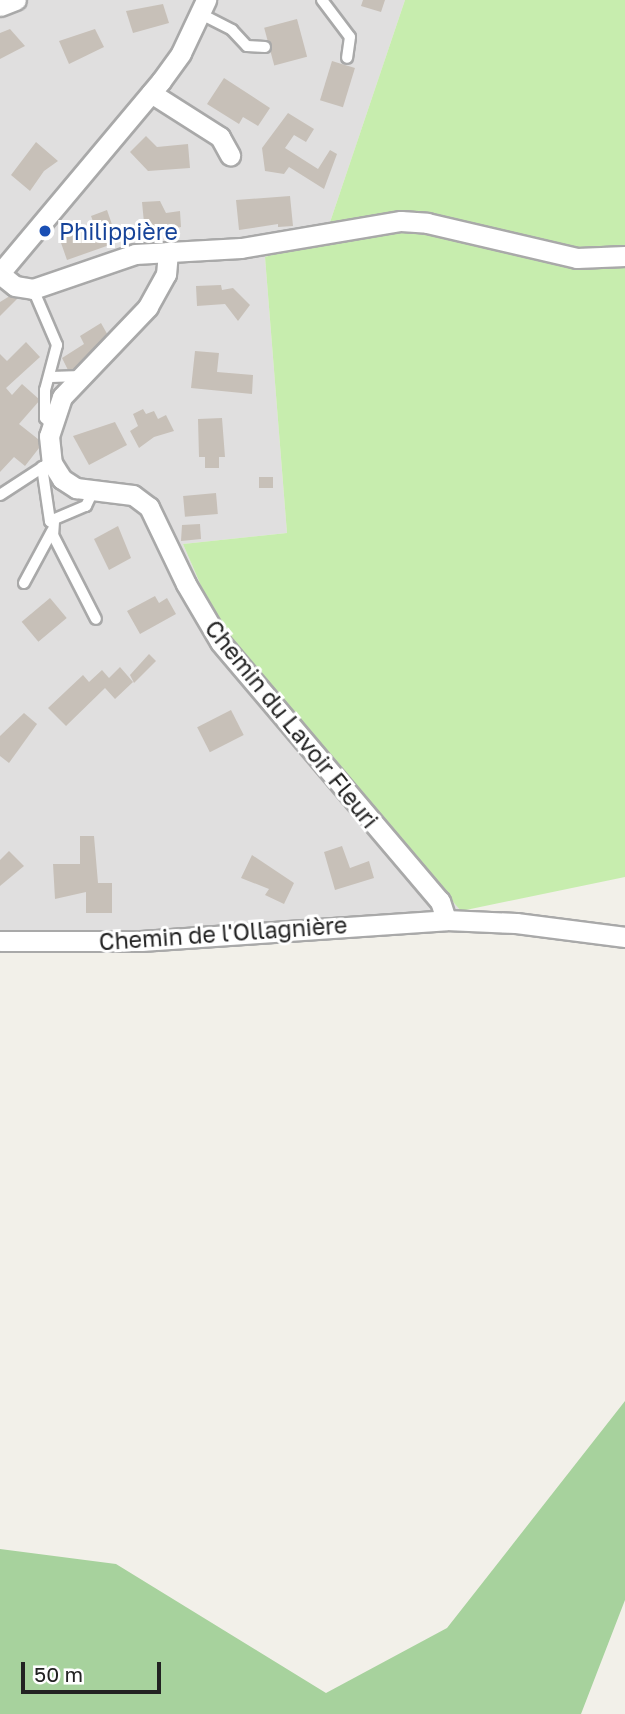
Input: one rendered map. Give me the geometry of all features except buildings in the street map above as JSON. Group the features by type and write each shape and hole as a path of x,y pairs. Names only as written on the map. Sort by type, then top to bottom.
{"street":[{"path":"0,6 16,0"},
{"path":"203,7 181,53 151,93 0,274 15,286 33,289 104,262 168,252 241,248 401,220 577,258 625,256"},
{"path":"151,93 220,137 230,155"},
{"path":"47,465 51,424 62,397 148,307 166,274 168,252"},
{"name":"Chemin du Lavoir Fleuri","path":"47,465 62,479 92,493 133,495 149,507 186,584 220,642 440,901 446,920"},
{"name":"Chemin de l'Ollagnière","path":"0,941 141,941 446,920 516,923 625,937"}],"lane":[{"path":"322,0 350,37 347,58"},
{"path":"203,7 247,46 265,47"},
{"path":"33,289 57,345 48,369 51,377 45,390 45,418 51,424"},
{"path":"51,377 81,376"},
{"path":"0,495 47,465"},
{"path":"47,465 48,517 96,619"},
{"path":"24,583 53,527 86,506 92,493"}],"shaded area":[{"path":"0,0 405,0 324,240 265,257 287,533 183,544 224,639 461,911 127,935 0,934"}],"green space":[{"path":"405,0 625,0 625,877 461,911 224,639 183,544 287,533 265,257 324,240"},
{"path":"625,1401 625,1600 581,1714 0,1714 0,1549 116,1564 326,1693 447,1628"}],"place":[{"name":"Philippière","path":"45,231"}]}
